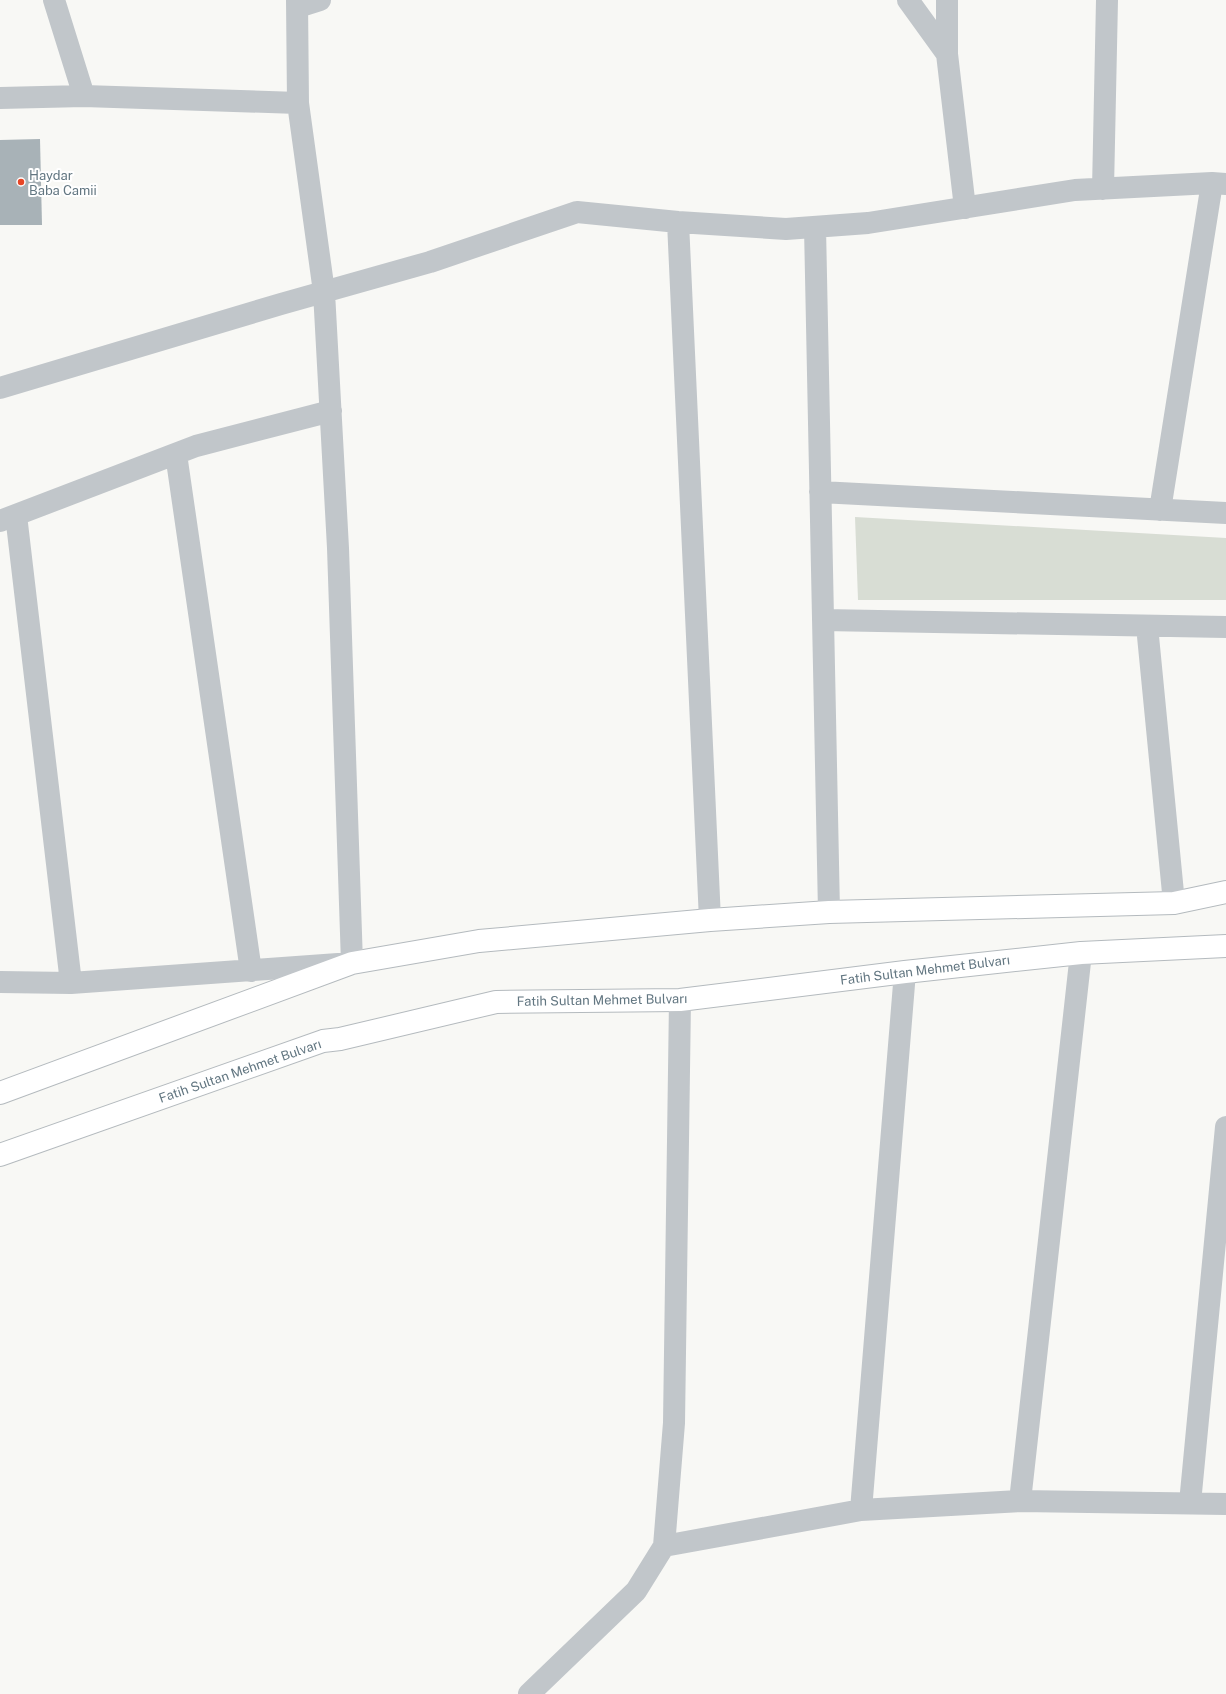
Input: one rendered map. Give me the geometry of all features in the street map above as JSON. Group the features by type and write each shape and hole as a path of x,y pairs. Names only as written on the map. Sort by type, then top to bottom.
{"main road":[{"path":"0,1093 352,963 480,942 710,920 829,912 1174,903 1226,892"},
{"name":"Fatih Sultan Mehmet Bulvarı","path":"0,1155 323,1041 340,1039 496,1002 680,1000 905,972 1081,953 1226,946"}],"street":[{"path":"54,0 84,96"},
{"path":"0,982 71,982 352,963 338,548 324,292 298,103 298,3 320,0"},
{"path":"908,0 947,54"},
{"path":"947,0 947,54 965,208"},
{"path":"1103,189 1107,0"},
{"path":"0,98 84,96 298,103"},
{"path":"0,388 430,262 577,212 678,222 786,229 868,223 1075,190 1219,184 1160,510"},
{"path":"678,222 710,920"},
{"path":"814,227 829,912"},
{"path":"71,982 8,518 196,446 331,411"},
{"path":"176,454 251,971"},
{"path":"820,492 1226,513"},
{"path":"823,620 1226,627"},
{"path":"1147,626 1174,903"},
{"path":"1020,1501 1081,953"},
{"path":"861,1510 905,972"},
{"path":"529,1694 636,1591 664,1546 674,1423 680,1000"},
{"path":"1190,1503 1226,1127"},
{"path":"664,1546 861,1510 1020,1501 1226,1504"}],"shaded area":[{"path":"855,517 1226,538 1226,600 858,600"}],"building":[{"name":"Haydar Baba Camii","path":"40,139 42,225 0,225 0,140"}],"place":[{"name":"Haydar Baba Camii","path":"21,182"}]}
